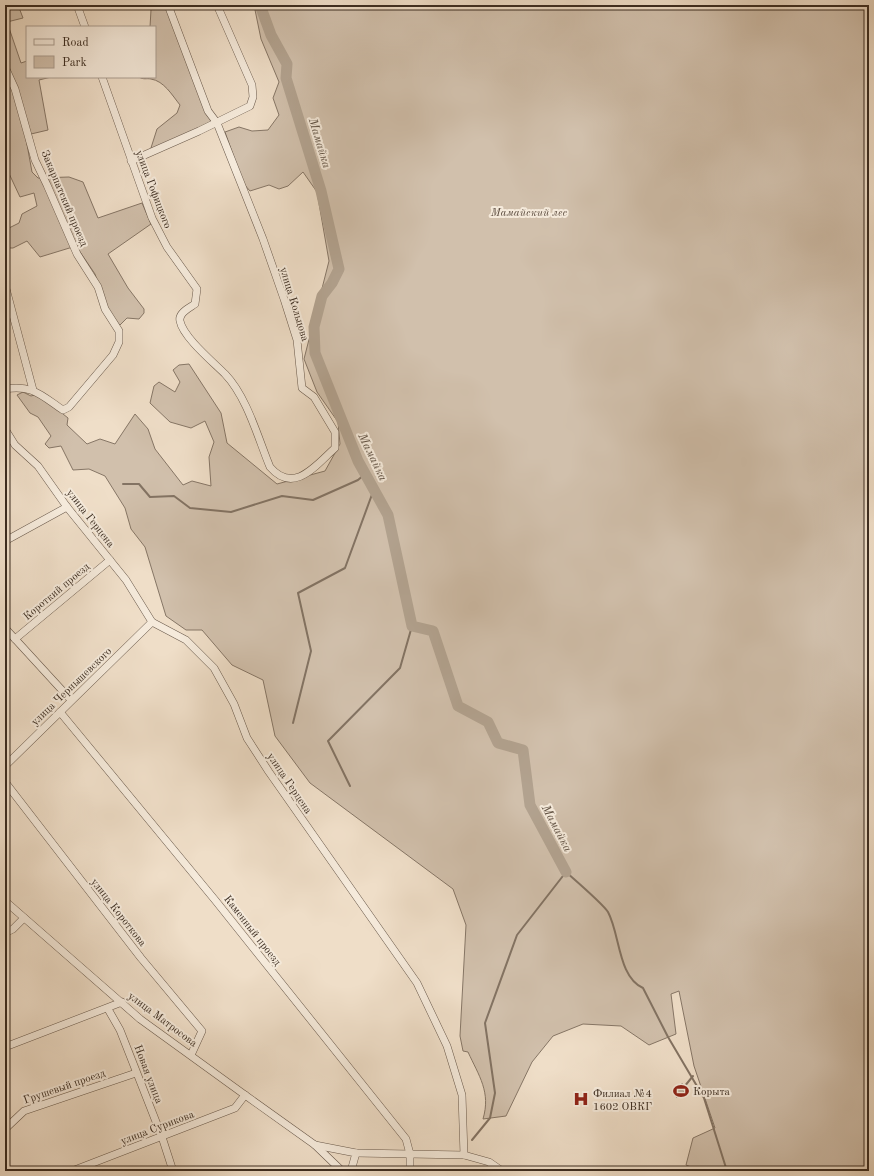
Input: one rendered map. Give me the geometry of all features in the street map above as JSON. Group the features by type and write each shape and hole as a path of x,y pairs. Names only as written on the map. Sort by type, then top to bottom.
{"street":[{"path":"77,5 85,26"},
{"name":"улица Кольцова","path":"168,5 208,111 217,123 263,239 284,299 297,340 302,388 314,397 335,432 334,448 306,475 288,479 281,477"},
{"path":"131,161 217,123 250,106 253,97 252,85 217,5"},
{"name":"Закарпатский проезд","path":"5,67 15,89 35,160 48,185 77,254 98,287 105,309 119,331 119,342 113,355 69,407 63,410 33,390"},
{"name":"улица Гофицкого","path":"102,78 152,218 167,247 197,289 195,304 181,314 179,319 181,326 197,346 226,376 242,399 270,467 281,477"},
{"path":"5,285 33,390 15,388 5,389"},
{"name":"улица Герцена","path":"5,429 15,445 38,466 67,507 126,580 152,622 186,640 214,668 234,704 247,738 269,772 417,983 447,1046 462,1095 464,1155"},
{"path":"5,541 67,507"},
{"name":"Короткий проезд","path":"15,639 110,560"},
{"name":"улица Чернышевского","path":"5,766 152,622"},
{"path":"5,628 71,700"},
{"name":"Каменный проезд","path":"60,712 215,900 406,1139 410,1154 410,1171"},
{"name":"улица Короткова","path":"5,782 141,958 202,1031 191,1055"},
{"name":"улица Матросова","path":"5,901 140,1019 315,1145 342,1171"},
{"path":"5,932 13,929 24,918"},
{"path":"5,1047 108,1009 122,1002"},
{"name":"Новая улица","path":"108,1009 120,1030 162,1137 173,1171"},
{"name":"Грушевый проезд","path":"5,1129 24,1110 136,1073"},
{"name":"улица Сурикова","path":"72,1171 235,1108 245,1095"},
{"name":"улица Матросова","path":"315,1145 356,1153 464,1155"},
{"path":"351,1171 356,1153"},
{"path":"464,1155 489,1162 502,1171"}],"green space":[{"path":"5,5 18,5 23,18 7,22 21,63 26,61 26,78 47,78 39,80 48,130 31,134 26,139 32,172 38,178 69,177 83,182 98,218 142,203 151,224 108,254 128,288 144,309 144,313 139,319 127,318 120,325 118,324 107,310 95,274 76,246 40,257 27,241 13,248 5,248 5,230 19,223 22,214 37,206 34,193 20,197 5,165"},
{"path":"149,5 165,5 212,120 206,127 150,151 157,129 177,113 180,105 160,82 142,78 156,78 156,26 150,26 151,10"},
{"name":"Мамайский лес","path":"254,5 869,5 869,1171 701,1171 686,1165 693,1138 715,1128 694,1066 679,991 671,994 676,1034 649,1045 621,1026 583,1024 553,1036 532,1062 506,1116 483,1119 486,1101 483,1084 468,1052 463,1051 460,1036 466,925 453,889 310,783 275,736 263,680 232,665 202,630 186,630 166,616 145,547 131,529 125,508 105,476 89,469 73,470 61,446 49,448 45,444 51,436 38,417 30,413 17,395 23,392 31,396 38,394 68,418 67,425 87,444 100,439 115,444 135,414 148,429 155,449 183,485 192,481 211,486 209,457 214,442 205,421 191,428 170,422 150,403 154,386 159,382 175,392 180,382 173,370 179,365 189,364 221,413 227,443 277,484 325,471 340,444 338,422 317,392 304,359 329,261 317,192 303,172 288,186 279,189 269,185 250,191 243,183 225,132 239,127 252,131 268,130 279,115 273,98 279,82 261,39"},
{"path":"514,1167 552,1171 512,1171"}],"shaded area":[{"name":"Корыта","path":"682,1083 687,1088 677,1098 673,1094"}],"waterway":[{"name":"Мамайка","path":"260,5 271,35 287,64 286,78 321,191 339,269 332,283 322,296 314,327 315,353 358,461 388,515 412,626 433,631 458,706 488,722 498,743 523,750 530,805 566,872"},
{"path":"123,484 139,484 150,497 174,496 190,508 231,512 282,496 313,500 358,480 365,474"},
{"path":"293,723 311,651 298,593 345,568 374,489"},
{"path":"350,786 328,741 400,668 412,626"},
{"name":"Мамайка","path":"472,1140 490,1118 495,1093 485,1023 517,935 566,872 608,912 612,921 624,965 629,975 643,988 668,1037 704,1098 727,1171"},
{"path":"684,1087 693,1076"}],"place":[{"name":"Корыта","path":"681,1091"},
{"name":"Филиал №4 1602 ОВКГ","path":"581,1099"}]}
